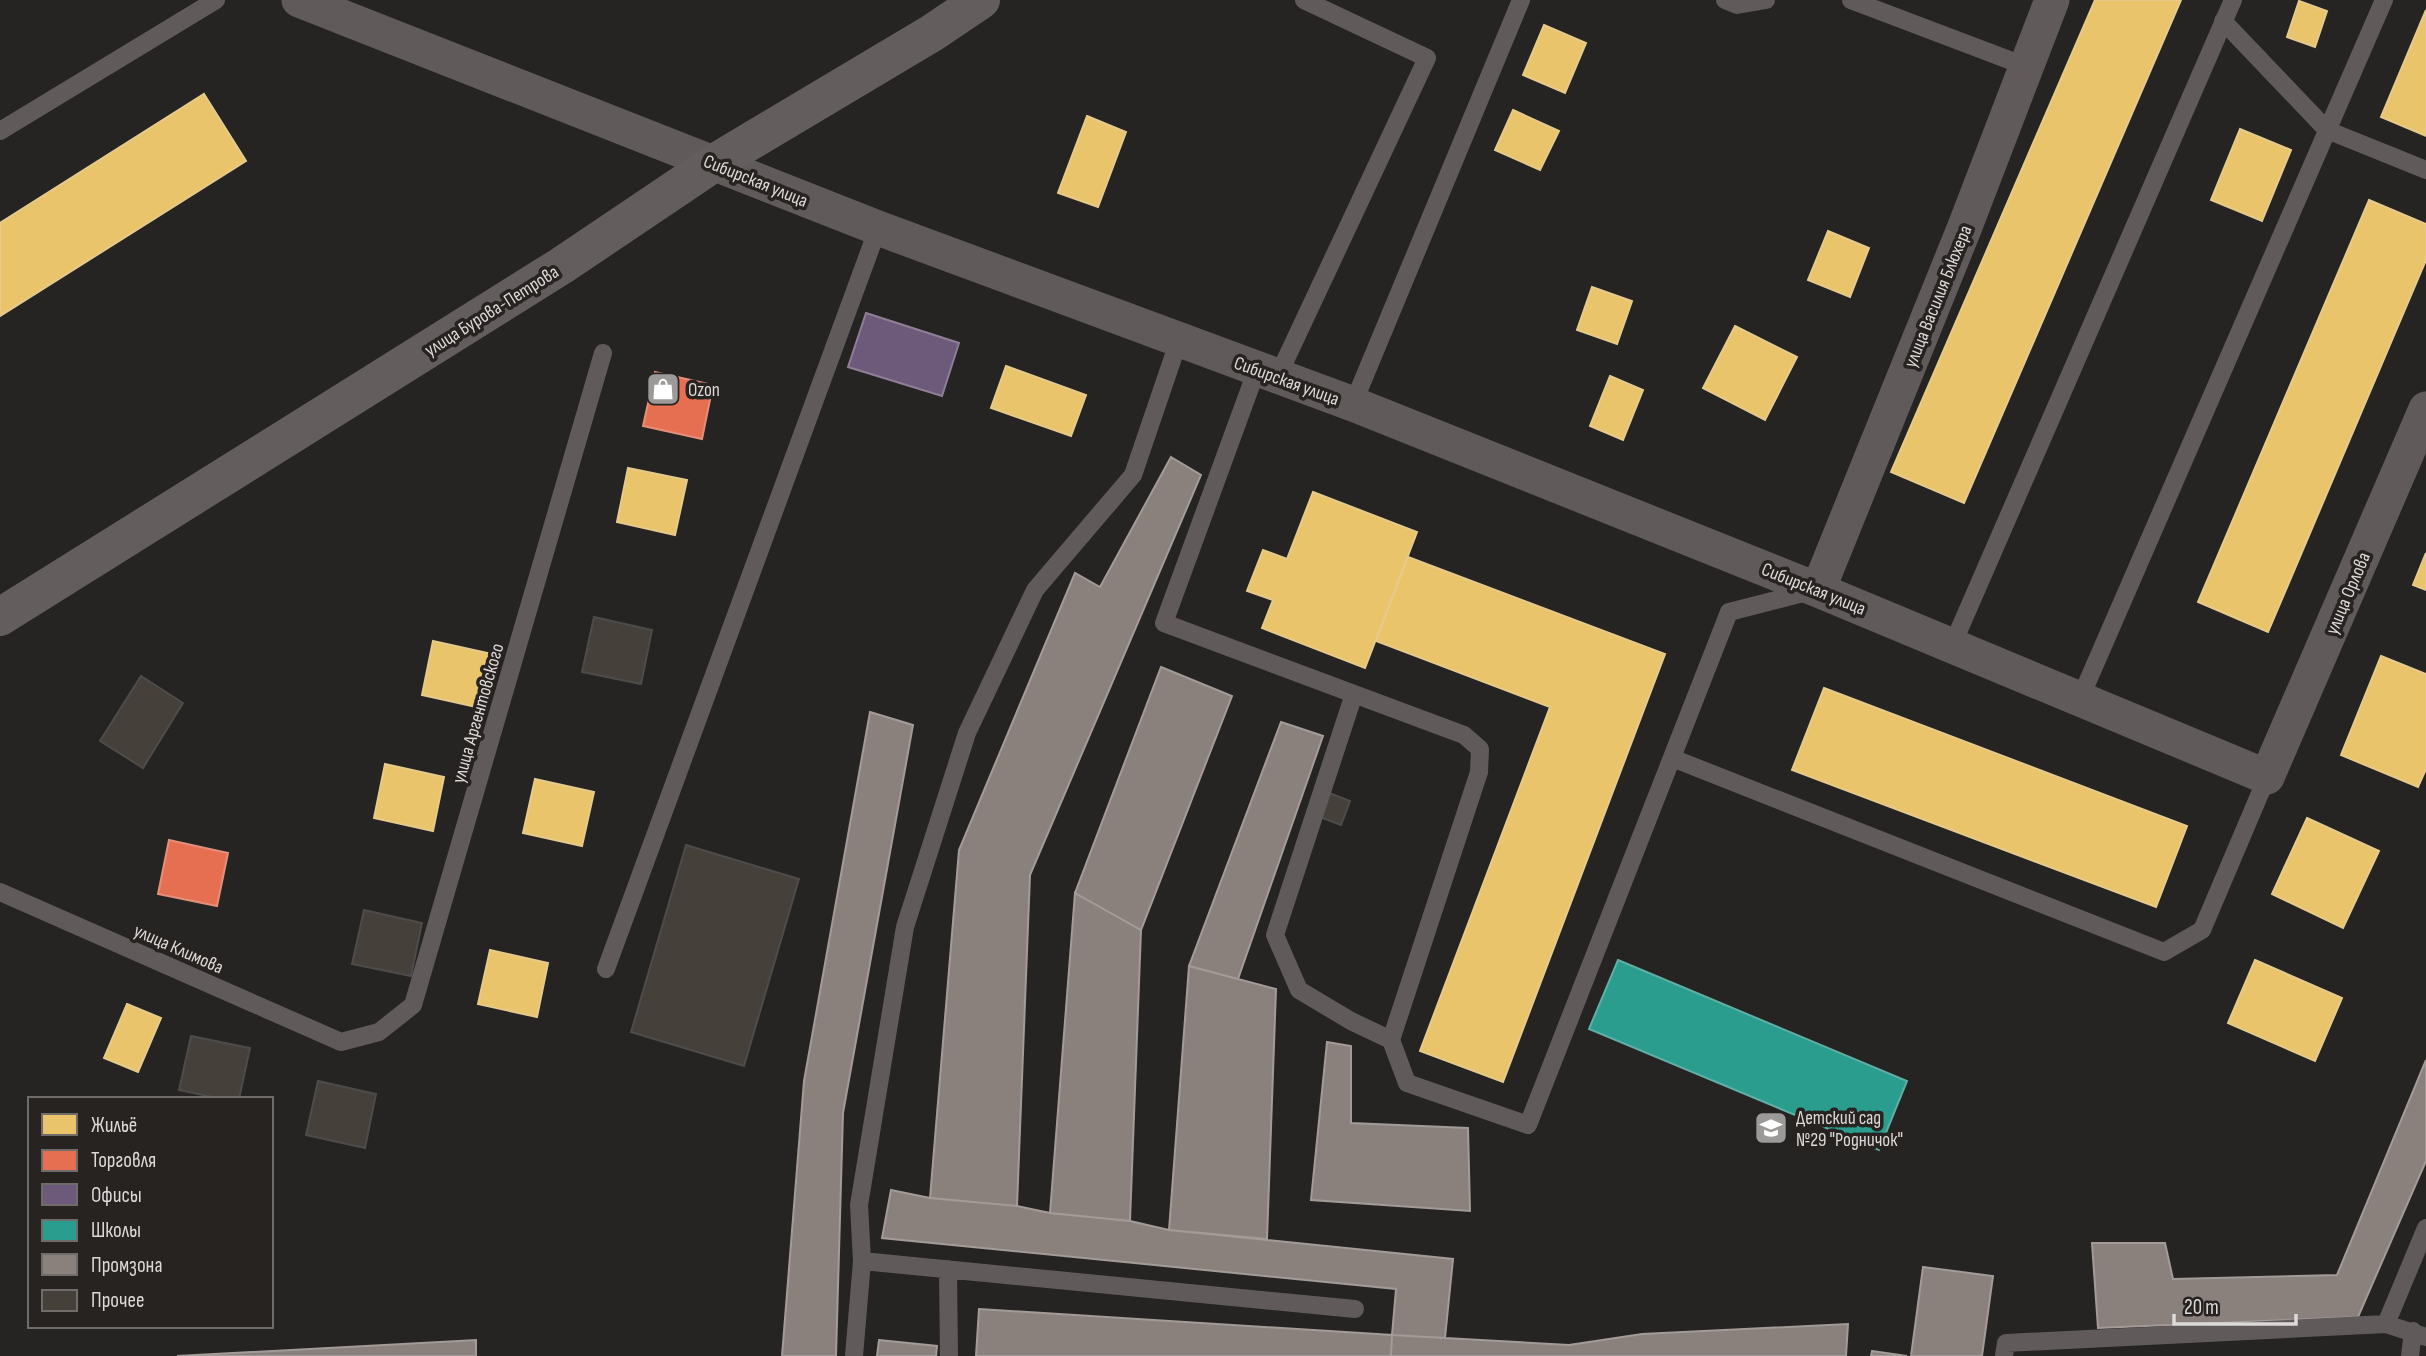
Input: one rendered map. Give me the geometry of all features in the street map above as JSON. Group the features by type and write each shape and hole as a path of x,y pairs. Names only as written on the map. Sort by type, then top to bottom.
{"main road":[{"name":"улица Бурова-Петрова","path":"0,617 561,266 714,163 932,33 981,0"}],"street":[{"name":"Сибирская улица","path":"299,0 878,228 1353,404 1818,590 2267,777"},
{"name":"улица Василия Блюхера","path":"1818,590 1964,229 2052,0"},
{"name":"улица Орлова","path":"2267,777 2426,409"}],"lane":[{"path":"0,131 216,0"},
{"path":"1304,0 1427,58 1267,373 1164,622 1464,735 1480,749 1479,772 1391,1040 1407,1083 1528,1125 1729,612 1818,590"},
{"path":"1353,404 1521,0"},
{"path":"1725,0 1737,5 1766,0"},
{"path":"1851,0 2025,66"},
{"path":"1952,646 2233,0"},
{"path":"2080,699 2384,0"},
{"path":"2224,21 2327,130 2426,170"},
{"path":"606,969 878,228"},
{"path":"854,1356 862,1261 859,1205 905,927 967,733 1035,590 1133,475 1179,340"},
{"name":"улица Аргентовского","path":"341,1042 379,1032 413,1005 604,353"},
{"path":"1354,694 1275,935 1299,990 1351,1021 1391,1040"},
{"path":"1672,758 2164,952 2202,930 2267,777"},
{"name":"улица Климова","path":"0,892 341,1042"},
{"path":"2386,1324 2426,1228"},
{"path":"862,1261 1354,1309"},
{"path":"948,1269 948,1356"},
{"path":"2004,1356 2006,1343 2386,1324 2419,1334 2410,1356"}],"building: Жильё":[{"path":"2095,0 2181,0 1964,503 1891,472"},
{"path":"2299,1 2327,11 2315,47 2287,37"},
{"path":"2426,10 2426,136 2381,117"},
{"path":"1544,25 1586,43 1565,93 1523,75"},
{"path":"204,94 246,161 0,316 0,223"},
{"path":"1513,110 1559,131 1540,170 1495,150"},
{"path":"1087,116 1126,132 1098,207 1058,193"},
{"path":"2240,129 2291,150 2262,221 2211,200"},
{"path":"2369,200 2426,224 2426,260 2268,632 2198,602"},
{"path":"1828,231 1869,248 1850,297 1808,280"},
{"path":"1592,287 1632,301 1617,344 1577,330"},
{"path":"1735,326 1797,357 1765,420 1703,388"},
{"path":"1006,366 1086,395 1071,436 991,408"},
{"path":"1610,376 1643,390 1623,440 1590,426"},
{"path":"628,468 687,480 675,535 617,522"},
{"path":"1313,492 1417,532 1365,668 1262,628 1273,600 1247,591 1263,550 1287,559"},
{"path":"2426,553 2426,590 2413,585"},
{"path":"1408,557 1665,654 1503,1082 1420,1051 1550,707 1376,641"},
{"path":"433,641 492,654 481,708 422,695"},
{"path":"2381,656 2426,674 2426,769 2418,787 2341,755"},
{"path":"1824,688 2187,826 2156,907 1792,770"},
{"path":"385,764 444,777 433,831 374,818"},
{"path":"535,779 594,792 582,846 523,833"},
{"path":"2307,818 2379,851 2343,928 2272,894"},
{"path":"490,950 548,963 537,1017 478,1004"},
{"path":"2255,960 2342,998 2315,1061 2228,1023"},
{"path":"127,1004 161,1018 138,1072 104,1058"}],"building: Торговля":[{"path":"655,372 713,385 702,439 643,426"},
{"path":"169,840 228,853 217,906 158,894"}],"building: Офисы":[{"path":"866,313 959,343 942,396 848,367"}],"building: Школы":[{"path":"1618,960 1907,1081 1879,1150 1589,1029"}],"building: Промзона":[{"path":"1171,457 1201,475 1030,875 1017,1206 930,1198 959,850 1075,573 1100,587"},
{"path":"1161,667 1232,696 1141,930 1075,893"},
{"path":"870,712 913,725 843,1113 836,1356 782,1356 804,1081"},
{"path":"1281,722 1323,736 1238,979 1189,966"},
{"path":"1075,893 1141,930 1130,1221 1050,1213"},
{"path":"1189,966 1276,989 1267,1239 1169,1230"},
{"path":"1327,1042 1351,1046 1351,1123 1468,1128 1470,1211 1311,1200"},
{"path":"2426,1060 2426,1161 2358,1317 2098,1328 2092,1243 2165,1243 2173,1279 2337,1275"},
{"path":"891,1190 930,1198 1130,1221 1169,1230 1453,1259 1445,1338 1392,1335 1396,1289 882,1238"},
{"path":"1923,1267 1993,1276 1982,1356 1911,1356"},
{"path":"979,1309 1392,1335 1391,1356 976,1356"},
{"path":"1848,1324 1846,1356 1391,1356 1392,1335 1569,1345 1642,1334"},
{"path":"476,1340 476,1356 177,1356"},
{"path":"879,1340 937,1346 936,1356 877,1356"},
{"path":"1872,1351 1907,1356 1871,1356"}],"building: Прочее":[{"path":"594,617 652,630 641,684 582,672"},
{"path":"141,676 183,703 143,768 100,741"},
{"path":"1327,792 1350,801 1341,825 1317,816"},
{"path":"686,845 799,879 744,1066 631,1032"},
{"path":"364,910 422,923 411,976 352,964"},
{"path":"191,1036 250,1048 239,1097 212,1097 179,1090"},
{"path":"318,1081 376,1094 365,1148 306,1135"}],"place":[{"name":"Ozon","path":"663,389"},
{"name":"Детский сад №29 \"Родничок\"","path":"1771,1128"}]}
